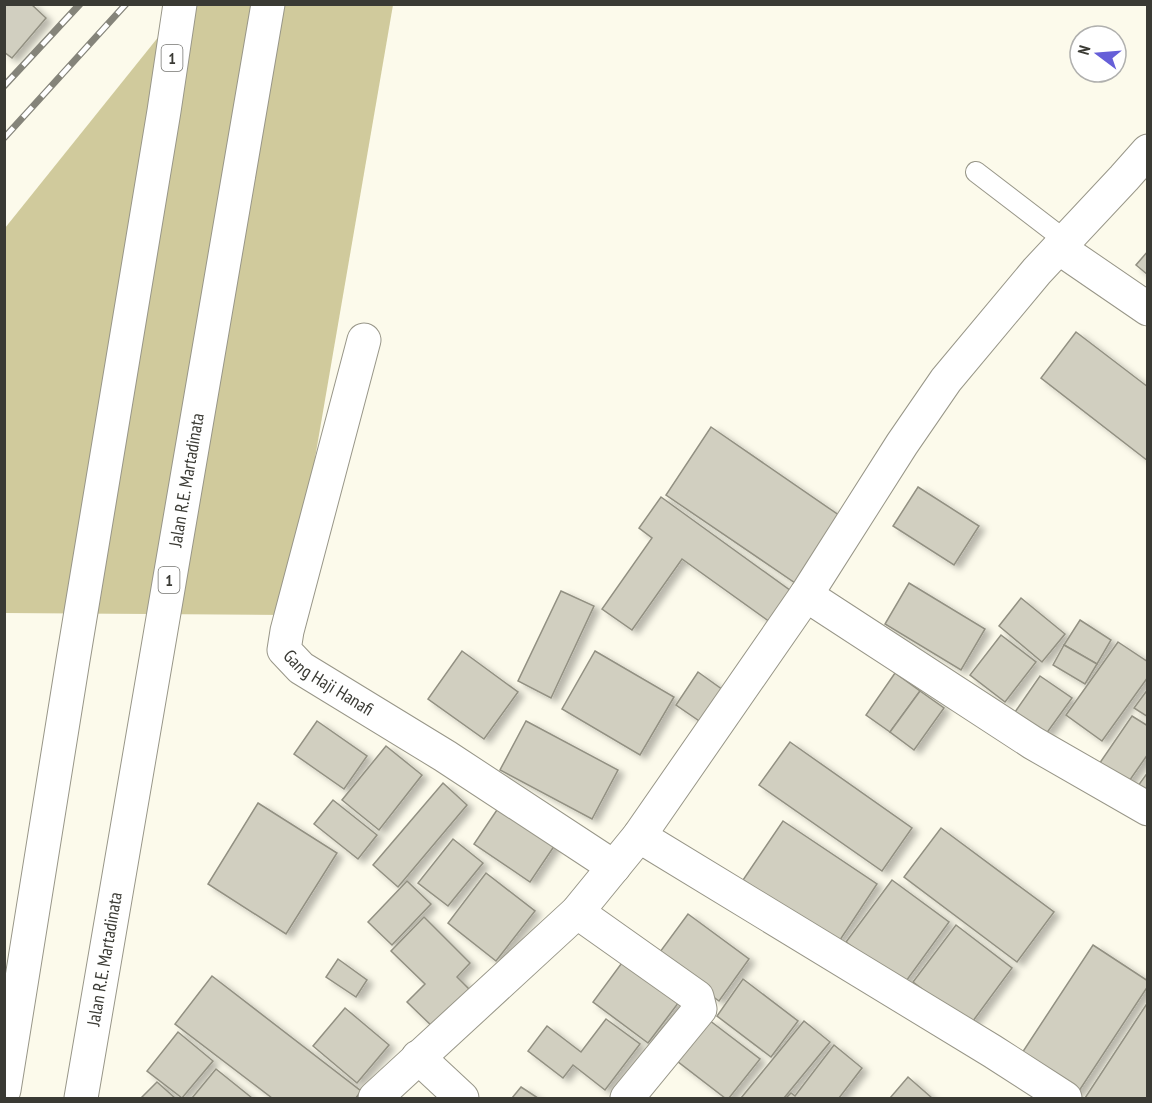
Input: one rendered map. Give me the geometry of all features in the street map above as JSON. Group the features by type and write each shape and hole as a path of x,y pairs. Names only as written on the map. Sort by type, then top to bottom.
{"main road":[{"name":"1","path":"4,1090 180,4"},
{"name":"Jalan R.E. Martadinata","path":"81,1098 268,4"},
{"path":"375,1098 577,912 614,867 639,836 806,595 902,444 946,380 1037,272 1148,151"},
{"path":"1063,245 1148,309"},
{"name":"Gang Haji Hanafi","path":"364,340 284,650 301,668 445,756 614,867"},
{"path":"806,595 1033,743 1148,809"},
{"path":"639,836 1065,1098"},
{"path":"577,912 697,997 700,1009 627,1098"},
{"path":"418,1057 462,1098"}],"lane":[{"path":"976,172 1063,245"}],"shaded area":[{"path":"184,5 393,5 288,615 5,613 5,228"}],"building":[{"path":"4,4 31,4 46,18 12,58 4,52"},
{"path":"1148,251 1148,275 1136,265"},
{"path":"1076,332 1148,387 1148,461 1041,378"},
{"path":"711,427 846,520 801,587 666,495"},
{"path":"918,487 979,526 954,565 893,526"},
{"path":"661,497 798,596 777,627 682,559 632,630 602,609 652,538 639,528"},
{"path":"909,583 985,629 961,670 885,624"},
{"path":"561,591 594,606 551,698 518,681"},
{"path":"1021,598 1065,634 1042,662 999,626"},
{"path":"1080,620 1111,640 1097,664 1064,645"},
{"path":"1001,635 1036,662 1005,702 970,675"},
{"path":"1118,642 1148,662 1148,677 1102,741 1066,715"},
{"path":"1064,645 1097,664 1085,684 1053,665"},
{"path":"462,651 518,692 484,739 428,699"},
{"path":"595,651 674,697 640,755 562,709"},
{"path":"698,672 730,695 708,727 676,705"},
{"path":"895,673 920,691 890,732 866,715"},
{"path":"1040,676 1072,698 1046,734 1015,712"},
{"path":"1148,689 1148,717 1134,708"},
{"path":"920,691 944,708 914,750 890,732"},
{"path":"1132,716 1148,726 1148,754 1125,787 1097,767"},
{"path":"317,721 367,756 344,789 294,754"},
{"path":"526,721 618,770 592,819 500,770"},
{"path":"790,742 912,828 882,871 759,785"},
{"path":"386,746 422,775 379,830 342,800"},
{"path":"1148,772 1148,799 1135,790"},
{"path":"443,783 467,805 398,887 373,865"},
{"path":"505,798 561,836 530,882 474,844"},
{"path":"333,800 377,835 358,859 314,824"},
{"path":"258,803 337,853 286,934 208,884"},
{"path":"783,821 877,884 838,943 743,880"},
{"path":"941,828 1054,912 1017,962 904,877"},
{"path":"453,839 483,863 448,906 418,883"},
{"path":"486,873 535,911 496,961 448,923"},
{"path":"892,880 949,922 904,984 846,942"},
{"path":"407,881 431,904 392,945 368,922"},
{"path":"688,914 749,959 719,1001 657,956"},
{"path":"424,917 470,963 457,977 474,994 438,1032 407,1002 425,984 391,951"},
{"path":"956,925 1012,968 970,1025 913,982"},
{"path":"1093,945 1148,981 1148,986 1077,1094 1020,1056"},
{"path":"338,959 367,980 356,997 326,977"},
{"path":"624,960 679,1002 648,1043 593,1002"},
{"path":"212,976 361,1091 356,1098 272,1098 175,1024"},
{"path":"743,979 798,1021 771,1057 717,1016"},
{"path":"1148,1002 1148,1098 1085,1098"},
{"path":"345,1008 389,1045 357,1083 313,1046"},
{"path":"606,1019 640,1044 605,1090 573,1065 563,1078 528,1051 547,1026 581,1052"},
{"path":"709,1020 760,1059 729,1098 725,1098 677,1061"},
{"path":"804,1021 830,1042 784,1098 741,1098"},
{"path":"178,1032 213,1061 182,1098 147,1071"},
{"path":"834,1045 862,1068 839,1098 786,1098 791,1093 795,1096"},
{"path":"216,1069 252,1098 192,1098"},
{"path":"908,1077 932,1098 890,1098"},
{"path":"157,1082 175,1098 141,1098"},
{"path":"521,1087 538,1098 512,1098"}],"railway":[{"path":"4,86 80,4"},
{"path":"4,138 126,4"}]}
